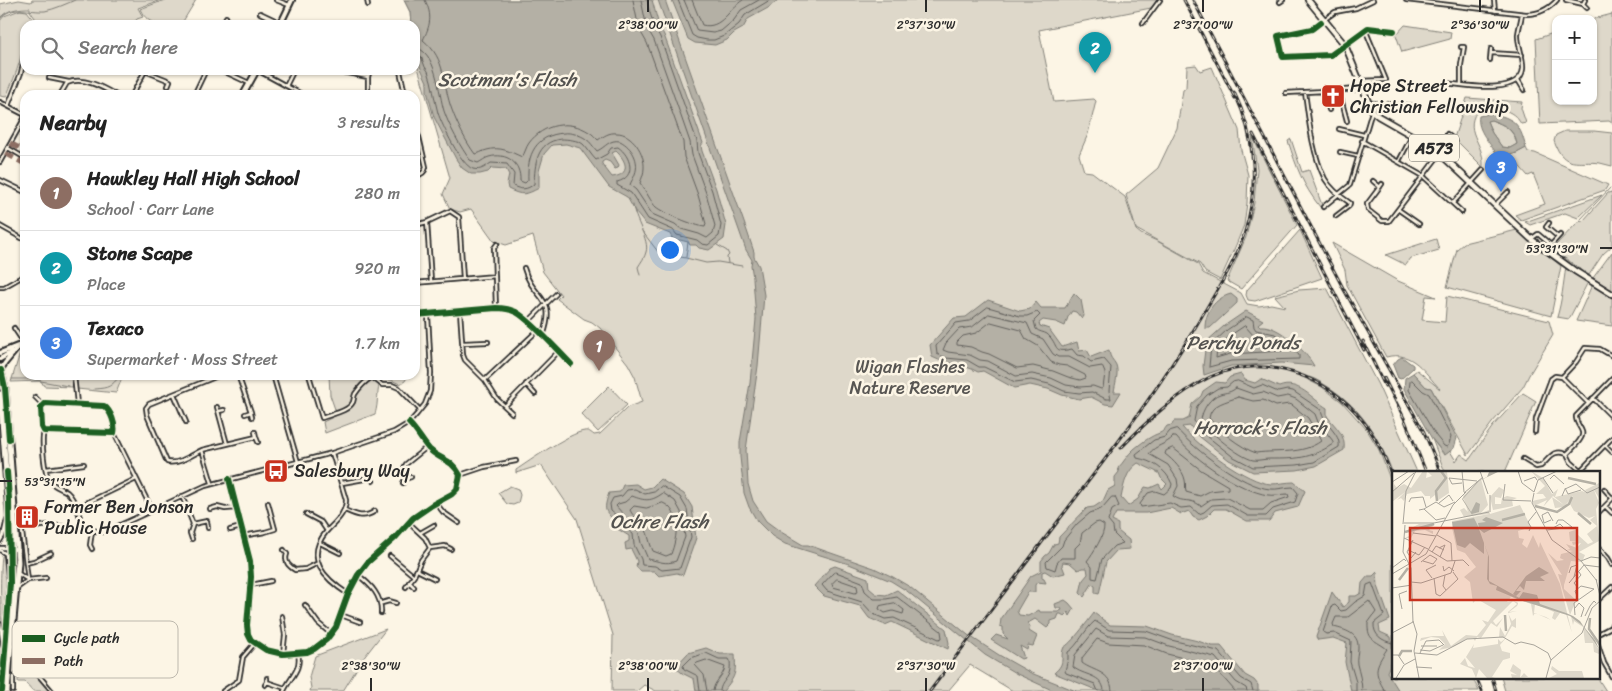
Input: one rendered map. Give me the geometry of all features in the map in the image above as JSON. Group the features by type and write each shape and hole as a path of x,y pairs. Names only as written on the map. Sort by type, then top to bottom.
{"highway":[{"path":"0,369 5,388 15,513 19,529 18,573 12,621"},
{"path":"0,394 10,526 7,691"},
{"path":"2,691 12,625"}],"main road":[{"path":"282,20 292,0"},
{"path":"1308,0 1320,22 1345,44 1372,111"},
{"path":"246,90 254,75"},
{"name":"A573","path":"1372,111 1440,153 1531,239 1612,294"},
{"path":"0,352 6,352 20,345"},
{"path":"0,359 20,346"},
{"path":"0,369 20,347"}],"street":[{"path":"276,0 289,5"},
{"path":"367,0 368,5"},
{"path":"1143,23 1160,0"},
{"path":"1373,0 1356,8 1335,12 1312,29 1278,36 1283,57 1331,55 1365,30 1371,28 1394,31"},
{"path":"1406,0 1437,2 1522,14 1538,12 1552,5 1556,0"},
{"path":"1494,0 1495,11"},
{"path":"1566,0 1583,4 1587,8"},
{"path":"1583,4 1585,0"},
{"path":"260,13 273,20"},
{"path":"1446,83 1487,87 1504,86 1518,80 1523,69 1518,34 1522,14"},
{"path":"1359,81 1386,80 1365,30"},
{"path":"1461,84 1461,65 1464,47"},
{"path":"1490,60 1491,51 1522,55"},
{"path":"8,106 21,75"},
{"path":"135,90 143,75"},
{"path":"155,75 170,81 168,86"},
{"path":"196,90 204,75"},
{"path":"233,75 250,83"},
{"path":"266,75 294,90"},
{"path":"286,86 292,75"},
{"path":"359,75 368,77 368,90"},
{"path":"401,75 403,90"},
{"path":"49,78 70,82"},
{"path":"63,90 66,84 76,80 91,83 103,90"},
{"path":"1518,80 1524,90"},
{"path":"1286,93 1362,89"},
{"path":"1325,91 1330,110"},
{"path":"1340,91 1347,121"},
{"path":"1306,92 1312,140 1326,180 1350,204 1336,216"},
{"path":"0,102 20,113"},
{"path":"1368,103 1416,106"},
{"path":"1323,207 1350,185 1372,111"},
{"path":"0,162 20,125"},
{"path":"1339,129 1364,135"},
{"path":"1373,181 1381,186 1367,204 1368,210 1382,221 1389,222 1452,138 1447,134"},
{"path":"1399,161 1413,135"},
{"path":"420,141 426,167 420,175"},
{"path":"1362,141 1423,176 1462,212"},
{"path":"8,148 20,155"},
{"path":"1340,152 1358,156"},
{"path":"1453,203 1483,170"},
{"path":"0,180 20,190"},
{"path":"1495,205 1508,192"},
{"path":"1399,210 1419,224"},
{"path":"420,224 450,211 459,218 463,279"},
{"path":"427,222 431,281"},
{"path":"1531,239 1538,234 1552,245 1559,236 1546,227 1549,223"},
{"path":"0,226 20,237"},
{"path":"496,244 494,248 496,308"},
{"path":"524,268 527,280 549,309 543,336"},
{"path":"420,282 495,276"},
{"path":"0,287 4,287 20,278"},
{"path":"528,322 556,294"},
{"path":"420,315 496,308 513,311 528,322 571,364"},
{"path":"460,311 465,360 485,380 497,399 512,414"},
{"path":"10,526 19,529 50,525 105,532 212,483 332,453 386,436 409,423 428,398 431,385 428,315"},
{"path":"14,328 20,339"},
{"path":"485,380 537,331"},
{"path":"463,343 487,342 485,338"},
{"path":"1562,377 1576,362 1584,348 1600,348 1612,356"},
{"path":"505,406 558,352"},
{"path":"1535,432 1536,419 1548,381 1555,376 1562,377 1588,402"},
{"path":"1567,454 1582,438 1583,434 1576,416 1612,379"},
{"path":"75,380 77,404"},
{"path":"208,380 149,404 146,408 166,462 171,464 202,450 256,437"},
{"path":"240,380 252,417"},
{"path":"274,380 298,462"},
{"path":"311,380 322,418 348,407 353,402 354,396 359,389 370,380"},
{"path":"375,380 382,385 392,385 399,388 420,410"},
{"path":"526,384 535,394"},
{"path":"174,394 186,422"},
{"path":"35,396 42,404 42,427 44,431 42,438 49,481 67,492 81,518 81,528"},
{"path":"1593,398 1612,417"},
{"path":"42,404 99,405 107,408 115,426 114,433 152,510"},
{"path":"217,407 226,444"},
{"path":"219,411 224,410"},
{"path":"245,414 251,412"},
{"path":"229,479 250,561 248,634 255,643 266,650 283,654 314,649 331,634 358,575 372,558 395,538 408,522 457,489 460,475 451,462 437,456 427,447 409,423"},
{"path":"44,431 114,433"},
{"path":"255,432 258,442"},
{"path":"1581,471 1612,438"},
{"path":"1605,445 1612,452"},
{"path":"403,484 405,479 403,470 406,464 427,447"},
{"path":"202,450 212,483"},
{"path":"1522,459 1536,467 1541,466 1556,452 1560,452 1567,454 1579,471"},
{"path":"332,453 346,500 345,510 316,548 318,563 332,583 348,594"},
{"path":"460,475 484,467 516,461"},
{"path":"46,469 84,464"},
{"path":"371,472 370,478 373,482"},
{"path":"405,479 411,477"},
{"path":"342,483 370,478"},
{"path":"76,508 136,479"},
{"path":"1600,511 1612,498 1604,489"},
{"path":"182,496 193,524 190,533 192,539"},
{"path":"243,536 275,529 268,503"},
{"path":"436,503 443,512 459,524"},
{"path":"0,541 6,527 9,504"},
{"path":"1605,506 1612,513"},
{"path":"210,509 217,507 226,510 236,508"},
{"path":"345,510 364,516 375,512"},
{"path":"306,514 321,522 328,531"},
{"path":"452,524 455,520"},
{"path":"193,524 207,521 208,528"},
{"path":"408,522 420,533 430,548"},
{"path":"420,533 434,525"},
{"path":"230,530 241,528"},
{"path":"10,548 14,544 19,529"},
{"path":"19,529 28,580"},
{"path":"92,531 90,545 92,549"},
{"path":"320,542 340,553"},
{"path":"406,587 430,548 445,546 451,549"},
{"path":"0,549 15,549 18,556"},
{"path":"0,549 6,554 7,573 10,583"},
{"path":"1600,549 1612,565"},
{"path":"284,550 287,554 285,558 287,563 295,570 306,569 318,563"},
{"path":"26,562 34,561 51,553"},
{"path":"390,556 414,576"},
{"path":"417,570 435,579"},
{"path":"18,573 28,580"},
{"path":"358,575 372,587 382,603 382,614"},
{"path":"16,590 28,580 46,578"},
{"path":"250,585 267,585 271,581"},
{"path":"410,582 414,587"},
{"path":"1600,598 1612,588"},
{"path":"382,603 388,601 396,603"},
{"path":"305,605 318,623 331,634"},
{"path":"309,609 312,606"},
{"path":"341,615 360,622"},
{"path":"282,616 286,635 283,654"},
{"path":"352,625 354,620"},
{"path":"0,624 7,656 12,654"},
{"path":"1600,633 1612,624"},
{"path":"223,691 239,680 243,657 255,643"},
{"path":"1600,651 1612,677"},
{"path":"264,685 267,680 284,690 298,668 300,661 298,653"},
{"path":"41,678 52,691"},
{"path":"13,691 15,680"},
{"path":"231,687 234,691"}],"green space":[{"path":"19,0 31,2 32,0 161,0 138,8 143,17 136,20 36,20 30,8 10,11 0,18 0,4"},
{"path":"165,0 196,0 184,20 148,20 140,9"},
{"name":"Wigan Flashes Nature Reserve","path":"404,0 1157,0 1151,8 1039,30 1054,102 1094,99 1096,101 1088,134 1079,155 1084,171 1092,172 1125,197 1136,230 1198,264 1203,273 1241,293 1247,304 1259,306 1271,304 1285,307 1275,296 1299,290 1327,288 1378,385 1417,471 1392,472 1376,437 1361,415 1341,396 1309,377 1308,380 1322,387 1342,402 1367,430 1379,450 1392,484 1392,678 1472,678 1479,691 1013,691 970,665 948,691 656,691 644,685 637,691 612,691 613,635 577,519 541,465 516,473 516,470 552,446 582,431 588,431 594,435 600,434 628,407 642,402 635,377 628,364 600,328 557,299 561,295 543,272 533,236 506,245 494,241 471,209 460,212 450,209 443,194 450,178 420,74 420,20 411,20 410,12"},
{"path":"20,10 27,11 34,20 20,20 20,60 6,97 0,96 0,21 4,16"},
{"path":"1612,14 1612,123 1609,121 1540,124 1536,39 1552,33 1552,105 1597,105 1597,18"},
{"path":"1405,25 1451,32 1450,39 1402,52 1396,35"},
{"path":"1196,65 1200,71 1212,67 1239,130 1241,150 1248,175 1244,225 1220,280 1205,272 1200,264 1136,229 1126,195 1158,168 1177,128 1183,90 1186,88 1187,66"},
{"path":"1467,98 1522,102 1521,108 1526,123 1521,124 1509,112 1498,109 1480,107 1474,115 1473,130 1481,150 1483,167 1454,138"},
{"path":"1491,120 1508,128 1517,144 1510,148 1502,147 1492,133 1487,121"},
{"path":"1565,131 1612,133 1612,166 1567,160 1562,156 1554,141 1556,135"},
{"path":"1252,136 1297,225 1241,289 1227,281 1246,237 1254,203 1257,169"},
{"path":"1291,139 1302,172 1309,170 1322,205 1320,207 1301,176 1288,141"},
{"path":"1526,148 1528,152 1535,153 1608,185 1605,190 1521,220 1515,215 1545,204 1533,174 1528,176 1514,160 1505,157"},
{"path":"1612,192 1612,246 1603,254 1589,275 1552,249 1578,222 1583,221 1608,193"},
{"path":"1602,195 1578,218 1565,213 1530,225 1525,222"},
{"path":"1300,230 1322,278 1255,301 1248,300 1247,290"},
{"path":"1517,230 1561,266 1551,316 1447,287 1457,249 1464,243"},
{"path":"1436,239 1439,250 1411,258 1406,265 1386,255"},
{"path":"1332,243 1398,281 1436,297 1426,296 1422,320 1445,322 1447,296 1549,321 1553,335 1523,387 1468,455 1431,388 1426,387 1413,373 1417,370 1440,389 1411,360 1404,357 1386,357 1347,285 1345,270"},
{"path":"1612,252 1612,290 1593,278"},
{"path":"1566,267 1588,282 1569,319 1557,317"},
{"path":"1592,285 1612,298 1612,326 1576,321"},
{"path":"20,353 20,380 72,380 73,387 44,386 41,381 11,382"},
{"path":"76,380 121,380 116,393 77,389"},
{"path":"329,380 381,380 375,414 325,433 323,422 337,415 330,395"},
{"path":"391,380 406,380 400,384"},
{"path":"609,386 627,405 598,432 581,414"},
{"path":"1523,393 1536,401 1505,471 1445,471 1432,439 1444,455 1450,451 1456,461 1461,454 1469,460 1493,426"},
{"path":"510,486 518,489 520,495 518,503 513,505 507,504 498,493"},
{"path":"2,556 6,559 6,578 8,584 4,633 1,605"},
{"path":"386,629 362,660 343,691 310,691 309,677 315,656"},
{"path":"18,678 40,678 49,691 33,691 25,682 18,682"},
{"path":"1501,678 1598,678 1606,691 1505,691"}],"water":[{"name":"Scotman's Flash","path":"404,0 652,0 658,22 703,143 701,146 702,151 716,189 726,225 724,239 709,250 699,248 696,245 690,245 688,242 677,241 670,234 645,224 627,197 609,187 580,148 566,144 552,145 544,154 539,171 539,188 527,193 521,194 508,189 509,175 506,169 492,168 488,172 471,174 462,168 434,117 427,91 427,82 420,66 420,20 411,20 410,12","holes":["616,151 623,159 625,171 618,176 612,177 602,164 605,160 610,162 615,169 618,168 619,165 612,153"]},
{"path":"658,0 665,0 747,231 754,257 759,266 764,295 758,366 746,450 748,484 753,501 766,521 803,545 808,545 874,568 893,577 910,587 968,635 999,655 1031,673 1076,691 1054,691 1017,674 985,655 907,591 891,581 849,564 785,544 772,536 757,521 744,493 740,457 740,442 750,383 756,319 752,260 746,250"},
{"path":"672,0 778,0 748,19 743,28 727,40 715,45 695,43 688,39"},
{"path":"1494,113 1513,121 1520,131 1526,148 1506,156 1498,156 1482,132 1479,116","holes":["1491,120 1511,131 1517,144 1510,148 1502,147 1492,133 1487,121"]},
{"path":"1074,293 1081,300 1084,316 1082,319 1076,312 1072,311 1065,326 1043,320 1039,323 1040,326 1049,329 1062,347 1077,342 1079,351 1087,350 1091,357 1109,350 1117,368 1114,392 1121,392 1113,405 1105,404 1091,397 1079,399 1030,385 1014,388 983,371 978,372 932,357 930,345 954,318 966,317 988,300 1020,311 1030,309 1036,302 1041,308 1065,308"},
{"path":"1231,294 1237,299 1237,303 1210,328 1205,328 1205,322 1212,306 1220,299"},
{"name":"Perchy Ponds","path":"1246,311 1263,320 1258,324 1260,326 1275,329 1291,340 1305,353 1314,366 1281,363 1231,366 1204,375 1203,366 1206,342 1224,326"},
{"path":"1402,357 1413,365 1413,368 1401,379 1398,378 1393,365"},
{"path":"1413,373 1426,387 1431,388 1457,438 1454,448 1445,455 1432,439 1404,389 1405,378"},
{"name":"Horrock's Flash","path":"1241,374 1245,380 1255,383 1261,379 1279,387 1286,385 1305,391 1327,408 1327,416 1342,435 1344,450 1316,466 1297,470 1253,472 1229,460 1200,437 1190,426 1182,427 1211,453 1250,477 1271,484 1294,482 1305,491 1298,507 1275,513 1269,521 1247,521 1226,509 1214,509 1207,516 1199,520 1193,517 1189,511 1181,514 1171,508 1146,513 1116,513 1112,521 1118,524 1118,531 1129,540 1130,549 1117,550 1106,562 1099,594 1095,593 1095,586 1092,584 1084,597 1080,593 1083,580 1088,574 1087,568 1078,570 1070,563 1063,562 1062,565 1065,573 1053,576 1045,571 1042,572 1042,578 1046,583 1037,582 1035,592 1028,592 1017,611 1019,615 1028,616 1039,610 1040,612 1058,612 1062,610 1061,608 1056,608 1055,604 1065,600 1074,609 1070,616 1068,612 1064,616 1059,614 1057,619 1051,621 1047,628 1035,619 1028,623 1029,631 1037,636 1033,646 1028,645 1027,650 1020,646 1024,658 1021,659 991,640 996,635 1008,639 1003,634 1003,627 1000,626 1001,619 1031,576 1041,571 1041,561 1054,544 1058,543 1059,537 1087,508 1094,507 1103,501 1108,490 1115,486 1115,477 1119,472 1118,468 1129,454 1144,441 1161,432 1167,426 1172,425 1174,421 1183,421 1189,418 1192,404 1201,396 1203,391 1216,382 1225,383 1230,377","holes":["1138,463 1159,473 1167,484 1162,489 1159,484 1150,488 1145,487 1138,499 1128,506 1121,498 1128,474"]},
{"name":"Ochre Flash","path":"660,479 684,494 692,507 696,538 683,575 677,573 659,576 654,571 641,571 636,567 637,561 631,549 626,550 625,543 629,541 629,536 616,528 606,510 609,493 620,492 623,485 636,484 644,489 652,487"},
{"path":"835,566 868,578 869,588 876,594 886,595 897,590 946,629 949,643 948,649 892,622 885,625 869,618 860,606 824,596 814,586 830,568"},
{"path":"1377,572 1378,586 1390,620 1379,625 1380,632 1391,637 1392,660 1387,672 1399,691 1351,691 1345,662 1347,643 1333,638 1318,640 1316,637 1332,592 1343,607 1349,602 1349,596 1356,596 1361,593 1362,583 1368,576 1373,576"},
{"path":"1094,613 1110,625 1147,626 1212,646 1221,646 1245,675 1254,680 1258,685 1258,691 1099,691 1054,673 1062,663 1064,647 1075,637"},
{"path":"706,648 720,654 735,654 734,674 723,691 696,691 694,679 675,667 688,653"}],"waterway":[{"path":"0,19 4,14 15,10 45,11 75,0"},
{"path":"1581,219 1610,188"},
{"path":"633,205 647,247 645,256 638,267 640,275"},
{"path":"642,231 659,253 706,263 718,262 742,266"},
{"path":"668,254 672,238"},
{"path":"686,257 688,242"},
{"path":"717,245 727,251 729,255 727,257 728,263"},
{"path":"12,379 20,379"},
{"path":"35,380 68,386"},
{"path":"94,389 109,386 116,380"}],"railway":[{"path":"1184,0 1235,98"},
{"path":"1193,0 1343,288 1424,432 1440,471"},
{"path":"930,691 1144,406 1182,349 1232,264 1249,217 1253,181 1251,144 1234,92"},
{"path":"1253,134 1364,350"},
{"path":"1363,341 1385,386"},
{"path":"1121,448 1162,409 1185,391 1210,377 1231,370 1252,367 1273,368 1294,373 1313,381 1349,405 1373,434 1392,476"},
{"path":"1384,378 1404,418 1426,471"},
{"path":"1476,678 1482,691"},
{"path":"1492,678 1496,691"}],"marked path":[{"path":"10,143 20,148"},
{"path":"5,153 20,161"}],"cycle path":[{"path":"1321,22 1312,29 1278,36 1283,57 1331,55 1368,28 1394,31"},
{"path":"420,315 496,308 511,310 529,322 571,364"},
{"path":"1,370 5,388 9,439"},
{"path":"45,403 104,406 112,418 114,433 44,431 41,407 45,403"},
{"path":"229,479 250,561 248,634 251,640 266,650 283,654 307,652 327,639 336,627 348,594 358,575 368,562 395,538 413,518 457,489 460,475 456,469 429,449 409,423"},
{"path":"2,691 10,583 7,472"}],"place":[{"name":"Stone Scape","path":"1095,73"},
{"name":"Hope Street Christian Fellowship","path":"1333,96"},
{"name":"Texaco","path":"1501,192"},
{"name":"Hawkley Hall High School","path":"599,371"},
{"name":"Salesbury Way","path":"276,471"},
{"name":"Former Ben Jonson Public House","path":"27,517"}]}
